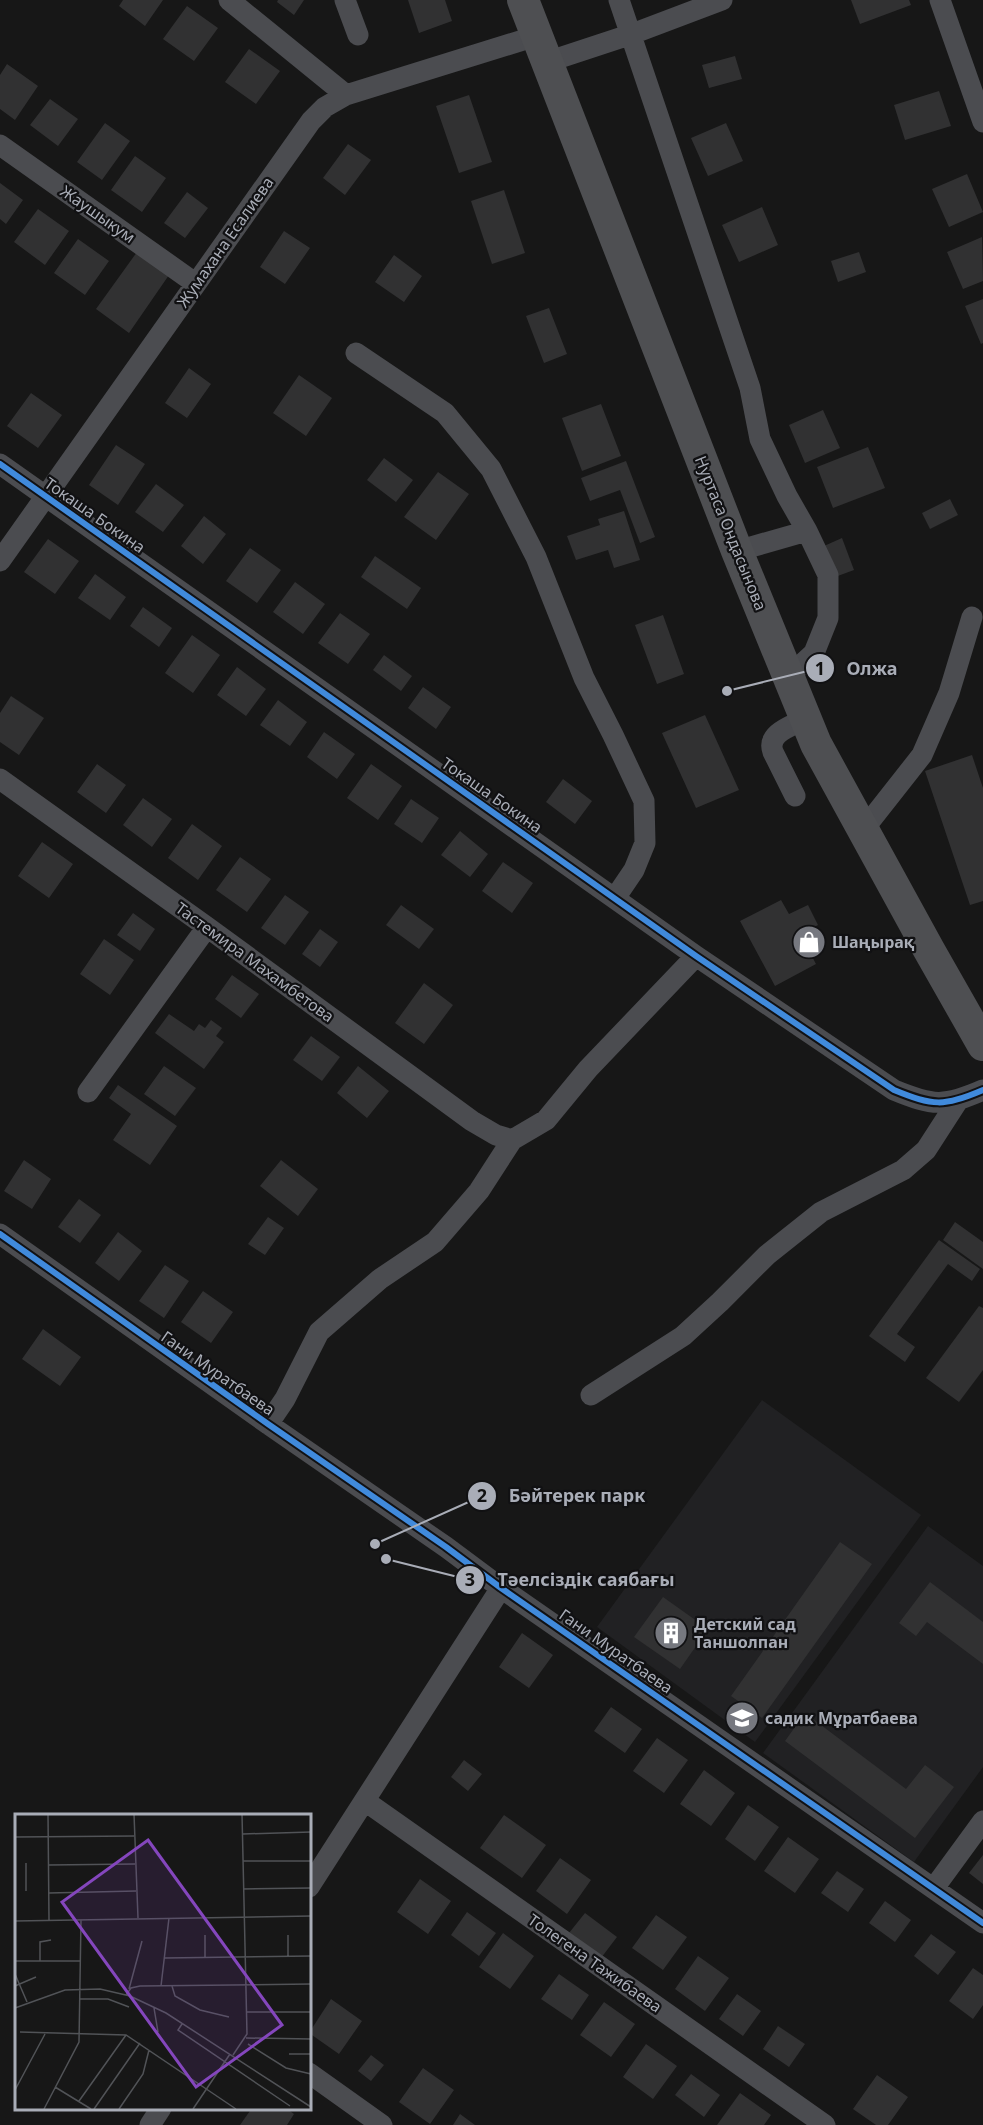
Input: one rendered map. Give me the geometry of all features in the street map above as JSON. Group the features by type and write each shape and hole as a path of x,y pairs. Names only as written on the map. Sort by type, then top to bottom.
{"main road":[{"name":"Нуртаса Ондасынова","path":"523,0 737,551 816,744 983,1045"}],"street":[{"path":"229,0 346,95"},
{"path":"345,0 358,34"},
{"path":"619,0 750,388 760,439 828,575 828,618 814,653 788,677"},
{"name":"Жумахана Есалиева","path":"0,561 195,283 311,121 325,107 346,95 541,49 632,34 722,0"},
{"path":"940,0 983,122"},
{"name":"Жаушыкум","path":"0,145 195,283"},
{"path":"356,353 445,413 491,469 536,557 584,678 644,801 645,843 634,870 615,898"},
{"name":"Токаша Бокина","path":"0,464 696,956 894,1089 917,1099 938,1103 957,1102 983,1090"},
{"path":"737,551 807,531"},
{"path":"863,830 922,755 949,693 972,617"},
{"path":"795,796 773,752 772,740 778,733 805,719"},
{"name":"Тастемира Махамбетова","path":"0,779 472,1121 496,1135 512,1140"},
{"path":"88,1092 207,927"},
{"path":"268,1424 285,1399 319,1332 380,1279 435,1242 479,1191 512,1140 546,1120 588,1069 696,956"},
{"path":"591,1395 682,1336 767,1255 821,1212 903,1170 926,1150 957,1102"},
{"name":"Гани Муратбаева","path":"0,1234 501,1588 983,1923"},
{"path":"310,1885 501,1588"},
{"name":"Толегена Тажибаева","path":"365,1801 825,2125"},
{"path":"934,1888 983,1821"},
{"path":"310,2074 382,2125"},
{"path":"150,2125 160,2110"}],"shaded area":[{"path":"762,1400 921,1515 755,1742 597,1627"},
{"path":"928,1526 983,1566 983,1767 914,1862 763,1753"}],"building":[{"path":"123,0 163,0 145,26 119,6"},
{"path":"278,0 304,0 294,15 277,2"},
{"path":"408,0 445,0 452,21 419,33"},
{"path":"851,0 909,0 911,5 860,24"},
{"path":"187,6 218,28 194,61 163,39"},
{"path":"249,49 280,71 256,104 225,82"},
{"path":"735,56 742,79 709,88 702,65"},
{"path":"7,64 38,86 15,120 0,109 0,75"},
{"path":"939,91 951,126 905,140 894,105"},
{"path":"469,95 492,162 459,173 436,106"},
{"path":"50,99 78,119 58,146 30,125"},
{"path":"105,123 130,141 102,180 77,162"},
{"path":"726,123 743,161 708,176 691,138"},
{"path":"348,144 371,160 345,195 323,178"},
{"path":"135,156 166,178 142,212 111,190"},
{"path":"967,174 983,212 949,227 932,189"},
{"path":"0,183 23,200 6,224 0,219"},
{"path":"504,190 525,253 492,264 471,201"},
{"path":"187,192 208,208 185,238 164,223"},
{"path":"762,207 778,245 739,262 722,225"},
{"path":"38,209 69,231 45,265 14,242"},
{"path":"284,231 310,248 285,284 260,267"},
{"path":"982,237 983,281 963,289 947,252"},
{"path":"78,239 109,261 85,295 54,273"},
{"path":"137,252 169,275 129,333 96,309"},
{"path":"859,252 866,272 838,282 831,261"},
{"path":"394,255 422,276 404,302 375,282"},
{"path":"983,299 983,343 981,344 965,306"},
{"path":"549,308 567,354 544,363 526,316"},
{"path":"189,368 211,384 187,418 165,403"},
{"path":"299,375 332,398 306,436 273,413"},
{"path":"31,393 62,415 38,448 7,426"},
{"path":"601,404 621,456 582,471 562,418"},
{"path":"823,410 840,448 805,463 789,425"},
{"path":"116,445 145,464 118,505 89,485"},
{"path":"868,447 885,488 833,508 817,467"},
{"path":"384,458 413,480 396,502 367,480"},
{"path":"626,461 655,537 640,543 620,490 590,501 581,478"},
{"path":"438,472 469,494 436,540 404,517"},
{"path":"156,484 184,505 163,532 135,512"},
{"path":"950,499 958,515 930,529 922,513"},
{"path":"624,511 640,560 614,568 608,550 576,560 567,536 600,525 598,519"},
{"path":"204,516 226,534 203,564 181,546"},
{"path":"842,538 854,570 835,577 824,546"},
{"path":"48,539 79,561 55,594 24,572"},
{"path":"250,548 281,570 257,603 226,581"},
{"path":"375,556 421,588 407,609 361,577"},
{"path":"95,574 126,597 110,620 78,598"},
{"path":"295,582 325,604 303,634 273,612"},
{"path":"143,607 172,628 159,647 130,626"},
{"path":"340,613 370,634 348,664 318,643"},
{"path":"663,615 684,674 657,684 635,625"},
{"path":"192,635 220,655 193,693 165,673"},
{"path":"384,655 412,676 401,691 373,670"},
{"path":"237,667 266,689 246,716 217,695"},
{"path":"423,687 451,707 436,729 408,708"},
{"path":"11,696 44,718 19,755 0,742 0,713"},
{"path":"278,700 307,722 290,746 260,725"},
{"path":"705,715 739,790 696,808 662,733"},
{"path":"324,732 355,754 337,779 307,757"},
{"path":"972,755 983,788 983,901 970,905 925,771"},
{"path":"97,764 126,785 106,813 77,792"},
{"path":"371,764 402,786 378,820 347,798"},
{"path":"563,779 592,801 575,824 546,802"},
{"path":"143,798 172,819 152,847 123,825"},
{"path":"411,799 439,818 422,843 394,824"},
{"path":"192,824 222,846 198,880 168,858"},
{"path":"460,831 488,854 470,877 441,855"},
{"path":"42,842 73,864 49,898 18,876"},
{"path":"240,857 271,879 247,912 216,890"},
{"path":"503,862 533,883 512,913 482,891"},
{"path":"285,895 309,912 285,945 261,928"},
{"path":"781,900 789,914 808,905 818,925 800,934 816,964 775,986 740,921"},
{"path":"401,905 434,929 419,949 386,925"},
{"path":"133,913 155,929 140,951 117,935"},
{"path":"320,929 338,942 320,967 302,954"},
{"path":"104,939 134,960 110,995 80,974"},
{"path":"232,975 259,994 241,1018 215,999"},
{"path":"424,983 453,1005 424,1044 395,1023"},
{"path":"169,1014 194,1031 199,1024 205,1028 211,1020 222,1028 216,1036 224,1042 204,1069 155,1033"},
{"path":"311,1036 340,1057 322,1081 293,1060"},
{"path":"164,1066 196,1088 175,1116 144,1094"},
{"path":"358,1066 389,1091 367,1118 337,1093"},
{"path":"118,1085 177,1126 150,1165 113,1140 131,1114 109,1098"},
{"path":"24,1160 51,1179 32,1209 4,1191"},
{"path":"281,1160 318,1189 298,1216 260,1186"},
{"path":"79,1199 101,1215 80,1243 58,1227"},
{"path":"268,1217 284,1228 265,1255 248,1244"},
{"path":"955,1222 983,1242 983,1269 943,1240"},
{"path":"118,1232 142,1251 119,1281 95,1263"},
{"path":"939,1240 980,1269 972,1281 948,1264 897,1334 915,1347 905,1362 869,1336"},
{"path":"165,1265 189,1281 164,1318 139,1301"},
{"path":"203,1291 233,1312 211,1343 181,1322"},
{"path":"979,1306 983,1308 983,1370 959,1402 926,1378"},
{"path":"43,1329 81,1357 60,1386 22,1359"},
{"path":"840,1542 872,1564 762,1718 731,1696"},
{"path":"930,1582 983,1622 983,1664 927,1622 916,1636 899,1623"},
{"name":"Детский сад Таншолпан","path":"663,1597 708,1629 680,1669 634,1637"},
{"path":"522,1633 553,1655 529,1688 499,1667"},
{"path":"611,1707 642,1729 625,1753 594,1731"},
{"path":"805,1713 906,1789 925,1765 954,1787 915,1838 785,1741"},
{"path":"657,1738 688,1760 664,1793 633,1771"},
{"path":"464,1760 482,1774 468,1791 451,1777"},
{"path":"704,1770 735,1793 711,1826 680,1804"},
{"path":"748,1805 779,1827 755,1861 725,1839"},
{"path":"504,1815 546,1845 522,1878 480,1848"},
{"path":"788,1837 819,1859 795,1893 764,1871"},
{"path":"983,1855 983,1884 969,1873"},
{"path":"560,1858 591,1880 567,1914 536,1891"},
{"path":"837,1871 864,1889 848,1912 821,1893"},
{"path":"420,1879 451,1901 428,1934 397,1912"},
{"path":"885,1901 911,1920 895,1942 869,1923"},
{"path":"467,1912 496,1933 479,1956 451,1935"},
{"path":"585,1913 617,1937 601,1958 569,1933"},
{"path":"656,1915 687,1937 663,1970 632,1948"},
{"path":"503,1933 534,1956 510,1989 479,1967"},
{"path":"931,1934 956,1952 938,1975 914,1956"},
{"path":"698,1956 729,1978 705,2011 675,1989"},
{"path":"973,1968 983,1975 983,2005 973,2019 949,2001"},
{"path":"559,1974 589,1995 572,2020 541,1999"},
{"path":"737,1994 761,2011 743,2036 719,2019"},
{"path":"331,1999 362,2021 339,2054 310,2031"},
{"path":"604,2002 635,2024 611,2057 580,2035"},
{"path":"778,2026 805,2044 789,2067 763,2049"},
{"path":"646,2044 677,2066 653,2099 623,2077"},
{"path":"371,2055 384,2065 371,2081 358,2071"},
{"path":"423,2068 454,2090 430,2124 399,2102"},
{"path":"691,2074 720,2095 704,2117 675,2095"},
{"path":"877,2075 908,2097 888,2125 876,2125 853,2109"},
{"path":"740,2093 771,2115 764,2125 717,2125"},
{"path":"251,2110 289,2110 294,2114 287,2125 240,2125"},
{"path":"460,2114 475,2125 453,2125"}],"cycle path":[{"path":"0,464 696,956 894,1090 929,1102 948,1102 983,1090"},
{"path":"0,1234 501,1588 983,1923"}],"place":[{"name":"Олжа","path":"727,691"},
{"name":"Шаңырақ","path":"809,942"},
{"name":"Бәйтерек парк","path":"375,1544"},
{"name":"Тәелсіздік саябағы","path":"386,1559"},
{"name":"Детский сад Таншолпан","path":"671,1633"},
{"name":"садик Мұратбаева","path":"742,1718"}]}
